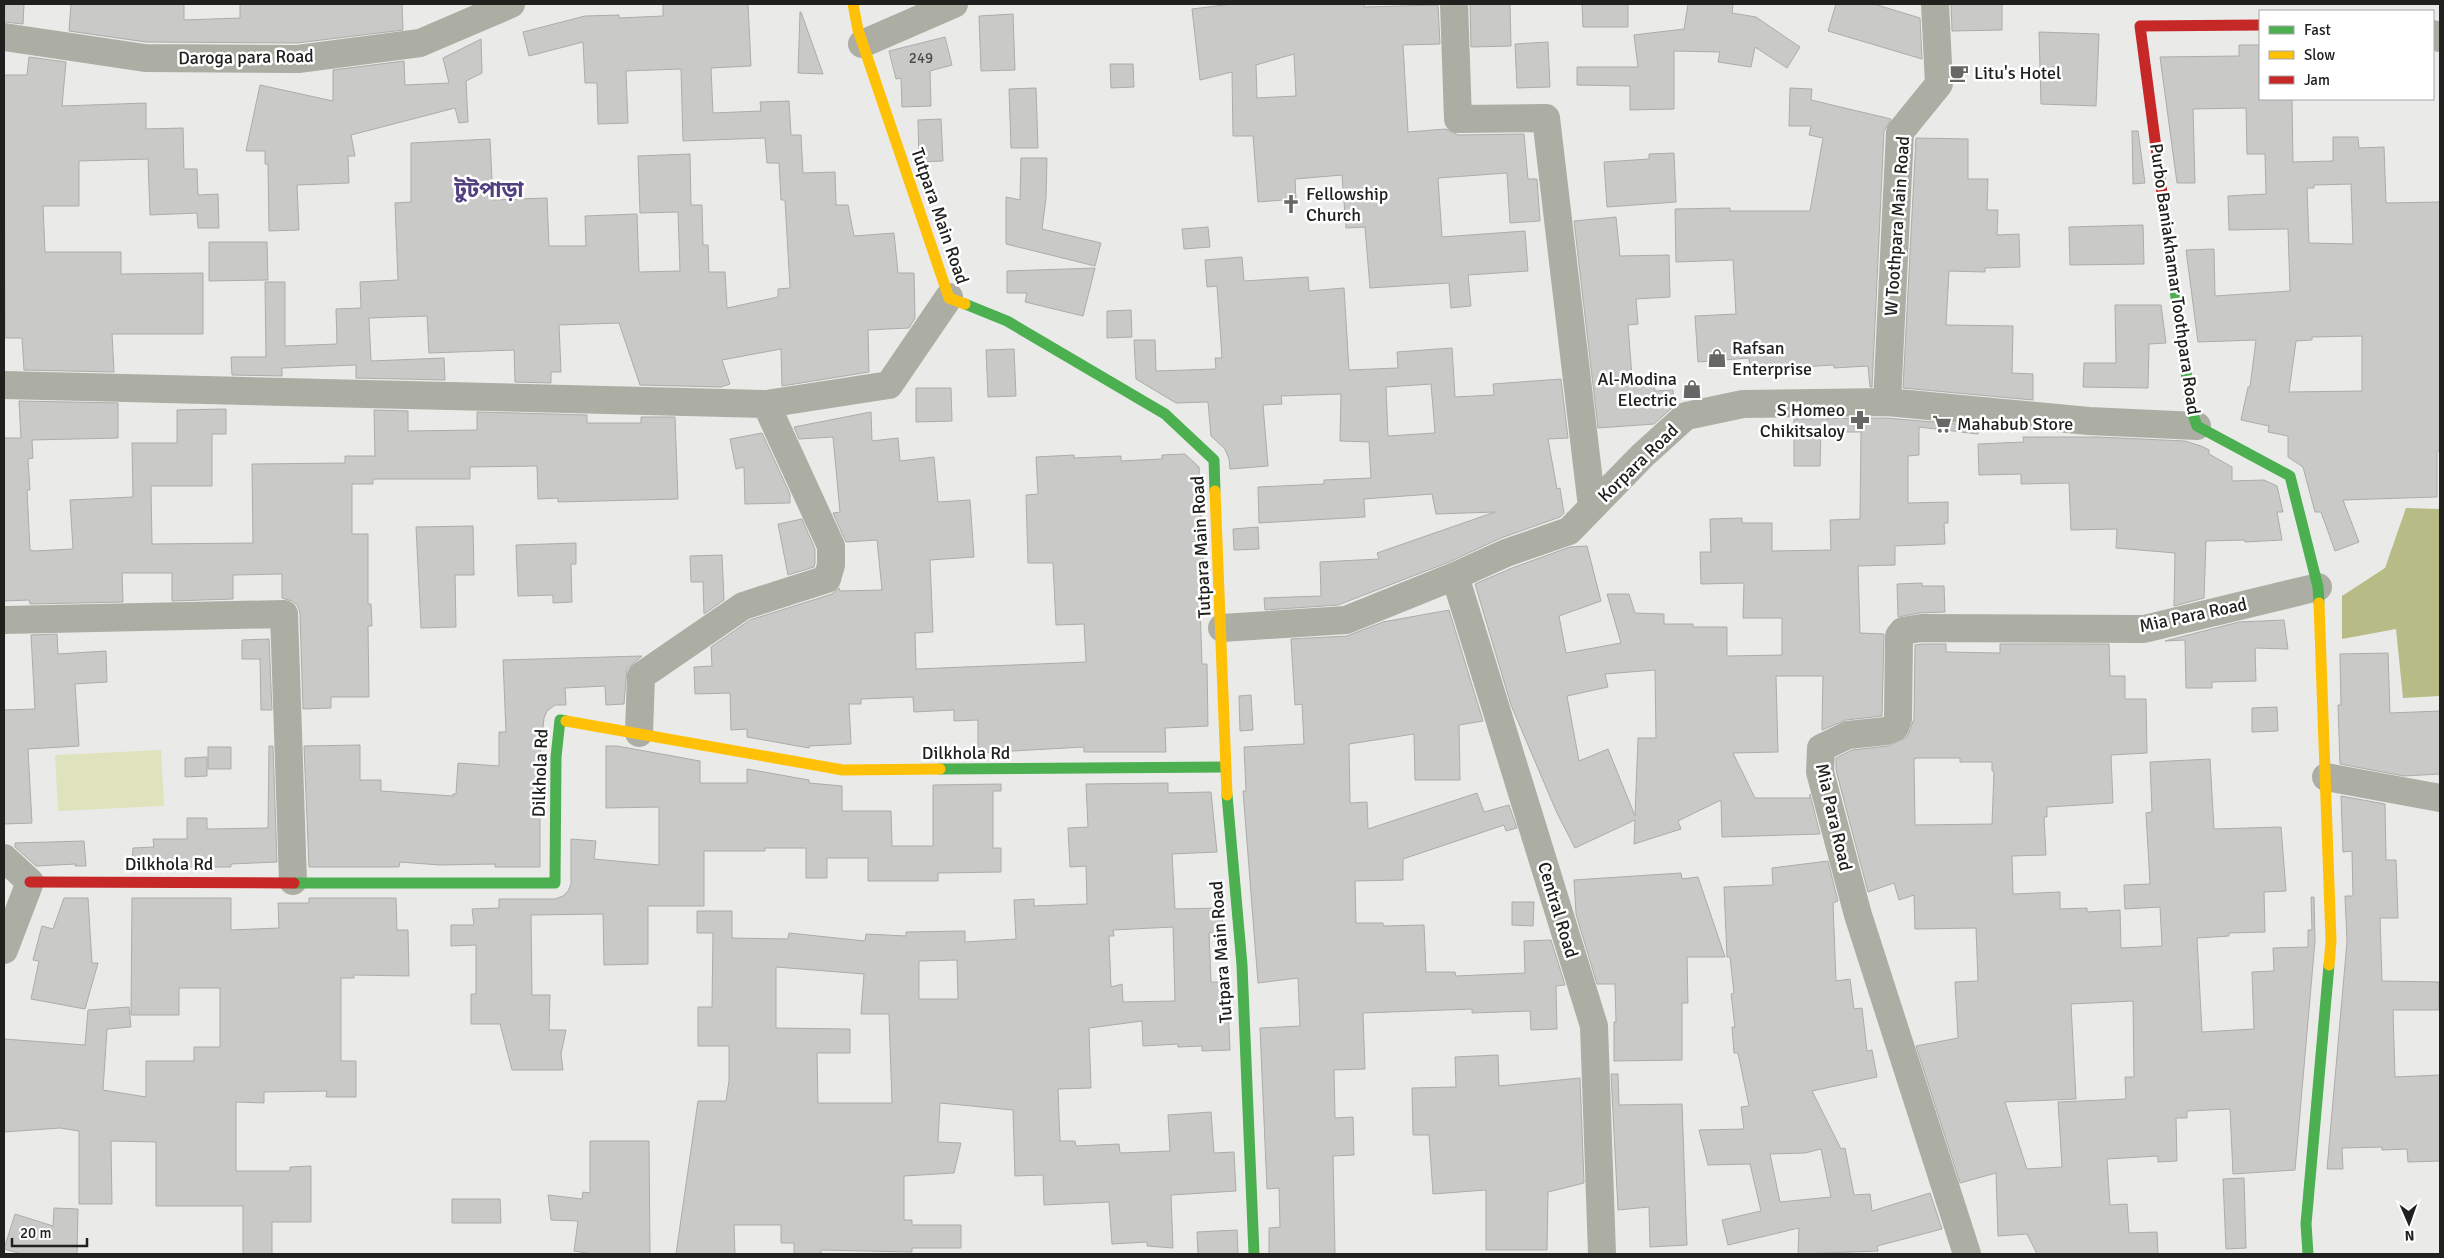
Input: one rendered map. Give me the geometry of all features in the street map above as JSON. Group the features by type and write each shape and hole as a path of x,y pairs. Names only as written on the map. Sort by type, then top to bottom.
{"street":[{"name":"Daroga para Road","path":"4,37 144,58 298,59 420,42 511,4"},
{"name":"Tutpara Main Road","path":"853,4 862,44 949,297 1007,320 1164,414 1214,460 1222,628 1225,767 1242,965 1254,1254"},
{"path":"862,44 954,4"},
{"path":"1454,4 1458,119 1546,118 1592,508"},
{"name":"W Toothpara Main Road","path":"1886,402 1900,132 1939,84 1935,4"},
{"name":"Purbo Baniakhamar Toothpara Road","path":"2259,25 2140,26 2191,410 2197,426 2290,476 2318,587 2331,941 2306,1224 2308,1254"},
{"path":"4,385 766,404 890,385 949,297"},
{"name":"Korpara Road","path":"1222,628 1346,620 1455,576 1506,553 1569,530 1642,456 1686,416 1743,404 1886,402 2089,421 2197,426"},
{"path":"639,733 641,676 743,606 827,579 831,564 830,546 766,404"},
{"name":"Central Road","path":"1455,576 1594,1026 1602,1254"},
{"name":"Mia Para Road","path":"1967,1254 1858,915 1820,772 1821,748 1848,735 1886,731 1895,727 1898,719 1898,636 1903,631 1921,628 2144,629 2318,587"},
{"path":"4,620 284,614 293,881"},
{"name":"Dilkhola Rd","path":"30,882 293,881 555,883 556,757 560,720 843,770 1225,767"},
{"path":"2326,778 2440,798"},
{"path":"4,858 30,882 4,950"}],"shaded area":[{"path":"2406,508 2440,509 2440,696 2403,698 2396,629 2342,639 2342,596 2385,568"},
{"path":"161,750 164,806 58,811 55,755"}],"building":[{"path":"5,4 24,4 23,24 4,22"},
{"path":"71,4 184,4 184,20 240,18 240,4 402,4 403,30 297,43 146,42 69,31"},
{"path":"663,4 748,4 751,66 711,68 713,113 761,111 760,102 789,101 791,135 801,135 803,173 835,172 836,205 848,205 854,236 894,233 898,273 914,273 915,318 909,328 868,330 869,372 782,386 781,349 722,360 730,384 721,387 640,385 619,323 559,325 561,372 551,372 551,383 515,382 514,350 429,353 427,316 369,318 371,361 444,358 445,380 356,378 356,365 282,368 282,376 232,375 231,357 266,357 265,282 285,282 285,346 337,344 336,309 361,308 360,282 398,280 395,203 411,202 411,143 490,139 493,200 547,198 549,246 586,246 585,216 637,214 639,272 680,271 678,212 640,213 638,156 690,154 691,205 702,205 703,245 708,245 709,272 725,272 727,308 778,297 778,289 790,288 785,200 781,200 779,163 767,163 765,138 683,141 681,69 626,71 628,123 598,124 597,83 585,83 583,42 529,56 523,32 585,16 619,15 619,18 663,16"},
{"path":"1232,4 1364,4 1364,7 1438,5 1440,44 1403,45 1408,132 1446,129 1458,135 1524,134 1528,179 1537,179 1540,221 1510,223 1507,173 1438,178 1442,237 1525,231 1528,271 1468,275 1471,306 1451,308 1449,283 1370,288 1365,227 1346,228 1342,175 1295,179 1296,199 1258,202 1253,136 1233,136 1232,72 1200,80 1192,9","holes":["1294,54 1296,96 1257,98 1256,65"]},
{"path":"1470,4 1510,4 1511,46 1471,47"},
{"path":"1582,4 1628,4 1628,27 1583,27"},
{"path":"1688,4 1733,4 1732,13 1756,17 1800,47 1787,68 1755,47 1751,67 1718,62 1720,52 1674,51 1674,109 1630,110 1630,86 1577,85 1577,67 1638,67 1634,35 1684,29"},
{"path":"1836,4 1874,4 1920,18 1922,59 1828,31"},
{"path":"1951,4 2002,4 2002,30 1952,31"},
{"path":"801,12 823,74 798,73"},
{"path":"1013,14 1015,70 981,71 979,16"},
{"path":"2039,32 2099,34 2096,106 2041,104"},
{"path":"945,37 952,65 930,71 931,106 902,107 901,78 896,79 889,51"},
{"path":"481,39 482,73 466,81 468,122 459,123 455,108 351,135 355,156 348,156 349,183 297,185 299,230 269,231 268,164 265,164 265,151 246,151 260,85 333,101 333,70 404,61 405,85 449,83 443,58"},
{"path":"1548,42 1550,87 1517,88 1515,44"},
{"path":"2239,45 2259,45 2259,100 2292,100 2293,162 2333,161 2333,137 2358,137 2359,148 2384,147 2386,203 2440,202 2440,451 2437,451 2437,497 2343,500 2359,542 2335,551 2321,512 2315,512 2303,467 2288,457 2288,436 2268,432 2269,426 2241,420 2248,387 2250,387 2256,340 2198,342 2186,250 2214,249 2215,296 2290,291 2288,229 2229,230 2228,196 2266,194 2265,154 2247,154 2246,108 2193,109 2195,183 2177,183 2160,57 2239,56","holes":["2351,184 2353,244 2309,243 2307,188 2314,188 2314,185","2362,336 2362,391 2289,392 2296,341 2312,340 2312,337"]},
{"path":"29,57 66,62 62,106 146,103 146,129 183,128 184,169 197,169 198,195 218,194 219,228 198,228 197,213 150,215 148,159 79,161 79,206 43,206 45,252 121,252 121,274 203,273 203,334 112,334 114,372 24,370 22,338 5,338 4,75 27,75"},
{"path":"1110,64 1133,64 1134,87 1111,88"},
{"path":"1036,88 1038,148 1011,148 1009,89"},
{"path":"1790,88 1812,89 1811,100 1891,119 1884,131 1872,387 1870,387 1868,366 1834,368 1834,365 1750,370 1749,358 1698,362 1695,316 1736,314 1733,260 1676,262 1675,209 1730,208 1730,211 1810,211 1823,138 1809,135 1811,126 1789,126"},
{"path":"941,119 943,161 919,162 918,120"},
{"path":"2132,131 2138,131 2145,183 2133,184"},
{"path":"1916,138 1968,139 1968,179 1988,179 1987,210 1998,210 1997,235 2019,234 2020,267 1985,268 1985,272 1949,271 1946,325 2013,326 2012,373 2033,374 2033,400 1903,388"},
{"path":"1674,153 1676,202 1607,207 1604,162 1649,159 1649,154"},
{"path":"1021,158 1047,158 1046,198 1042,229 1101,243 1095,266 1006,244 1006,197 1020,200"},
{"path":"1616,217 1620,256 1669,255 1670,297 1636,299 1638,324 1628,325 1632,377 1651,376 1650,381 1654,382 1655,391 1673,390 1674,406 1654,424 1598,428 1574,221"},
{"path":"2143,225 2144,264 2070,265 2069,227"},
{"path":"1208,227 1210,247 1184,249 1182,229"},
{"path":"209,242 267,242 268,280 209,281"},
{"path":"1242,257 1244,281 1308,277 1309,291 1344,288 1349,370 1398,368 1397,352 1452,348 1455,397 1494,395 1493,384 1561,379 1568,438 1548,439 1557,489 1560,488 1564,513 1560,517 1501,538 1449,562 1338,605 1265,610 1264,598 1321,596 1320,562 1379,559 1377,553 1495,512 1436,514 1432,494 1364,499 1365,517 1259,523 1258,487 1324,484 1324,480 1371,478 1369,442 1340,441 1341,394 1281,396 1282,404 1263,405 1268,466 1230,469 1225,449 1211,436 1208,402 1176,403 1136,379 1134,340 1155,340 1156,371 1216,369 1215,358 1222,358 1217,286 1207,287 1205,260","holes":["1431,384 1435,433 1388,436 1386,387"]},
{"path":"1095,268 1083,316 1025,302 1027,293 1007,293 1007,271"},
{"path":"2115,305 2161,305 2166,343 2149,344 2148,388 2083,387 2084,363 2116,363"},
{"path":"1131,310 1132,337 1107,338 1107,311"},
{"path":"1014,349 1016,396 988,397 986,350"},
{"path":"916,388 951,388 952,421 916,422"},
{"path":"19,401 118,403 118,438 32,440 33,458 28,459 30,490 27,490 30,550 35,551 73,549 70,500 133,497 132,443 177,443 177,410 226,409 226,434 212,434 212,486 151,486 152,544 253,543 252,464 345,463 345,456 375,456 374,410 408,411 408,431 477,430 477,412 587,415 587,423 641,423 641,417 675,417 678,499 558,502 558,498 538,499 537,466 470,467 470,479 373,479 373,484 352,484 352,534 368,534 368,604 371,604 372,626 368,626 369,697 331,697 331,708 303,709 300,613 298,606 292,601 282,598 282,574 233,575 233,599 172,601 172,573 122,573 123,602 30,604 29,600 4,601 4,438 21,438"},
{"path":"871,412 872,441 898,438 900,461 934,457 938,502 970,500 974,557 930,560 933,632 915,633 916,669 1086,662 1084,624 1056,625 1053,563 1028,563 1026,495 1038,494 1036,457 1074,455 1074,458 1121,456 1121,461 1162,459 1162,455 1185,454 1199,467 1205,606 1200,606 1202,664 1207,664 1208,726 1165,728 1166,752 1084,752 1084,747 978,753 978,720 954,721 954,710 914,712 913,697 861,699 861,704 849,704 851,744 809,746 809,748 747,737 747,729 731,730 730,693 695,694 694,667 712,666 711,647 750,620 832,594 839,588 840,591 882,590 877,540 846,542 833,513 840,512 833,437 799,439 794,427"},
{"path":"1886,418 1979,426 1978,434 1919,427 1919,455 1908,456 1908,503 1948,502 1948,523 1944,523 1945,544 1895,546 1895,565 1858,566 1860,633 1884,634 1882,716 1846,720 1822,730 1823,676 1776,676 1778,752 1733,753 1755,798 1810,798 1810,794 1820,834 1722,837 1721,800 1678,821 1681,829 1634,844 1635,820 1575,848 1557,813 1511,705 1475,584 1570,547 1587,546 1601,601 1559,616 1566,653 1621,643 1607,594 1629,594 1635,613 1664,614 1664,624 1693,624 1693,627 1727,627 1727,656 1782,655 1782,618 1743,618 1744,583 1701,584 1700,552 1711,552 1710,519 1742,518 1742,523 1772,523 1772,551 1831,550 1830,520 1860,519 1861,432 1821,432 1820,466 1794,466 1794,419","holes":["1655,670 1656,738 1638,738 1635,816 1608,749 1579,761 1567,696 1608,687 1605,674"]},
{"path":"762,433 790,494 790,503 745,504 744,467 736,469 730,439"},
{"path":"2023,437 2097,437 2185,441 2201,446 2209,450 2209,454 2232,467 2232,481 2264,480 2277,486 2283,512 2277,512 2282,540 2245,542 2245,540 2206,541 2204,598 2174,606 2175,553 2116,548 2117,529 2071,530 2069,483 2021,484 2021,474 1979,475 1978,444 2024,442"},
{"path":"802,519 815,549 814,567 788,575 778,524"},
{"path":"473,526 474,575 455,575 456,627 421,628 416,527"},
{"path":"1258,527 1259,549 1234,550 1233,529"},
{"path":"576,543 576,564 571,564 572,602 553,603 553,595 518,596 516,545"},
{"path":"722,555 724,600 704,614 703,582 691,582 690,556"},
{"path":"1922,583 1922,586 1944,586 1945,612 1919,613 1898,617 1897,584"},
{"path":"1449,610 1483,721 1459,725 1460,780 1415,780 1414,734 1349,744 1350,803 1367,802 1368,829 1477,793 1484,812 1509,805 1517,828 1506,831 1504,825 1403,859 1403,880 1355,881 1356,923 1383,923 1383,926 1424,925 1426,972 1455,972 1456,976 1525,973 1524,941 1551,940 1565,985 1556,986 1557,1029 1531,1030 1530,1011 1472,1013 1472,1009 1363,1013 1365,1069 1334,1070 1335,1118 1353,1117 1354,1155 1333,1156 1335,1254 1269,1254 1269,1228 1280,1227 1279,1188 1267,1189 1260,1028 1300,1026 1298,978 1258,983 1243,791 1246,791 1244,747 1304,744 1302,704 1295,705 1291,639 1347,636 1383,622"},
{"path":"2284,620 2288,649 2255,648 2256,681 2212,682 2212,688 2186,688 2185,640 2165,641 2239,622"},
{"path":"57,634 58,654 106,651 107,682 75,684 79,746 28,749 32,823 4,824 4,710 35,709 31,635"},
{"path":"269,639 272,710 261,710 260,659 242,659 242,640"},
{"path":"1946,644 1946,652 2000,653 2000,644 2109,644 2110,676 2125,676 2125,699 2146,699 2147,753 2111,755 2113,803 2047,807 2047,817 2044,817 2046,855 2012,856 2013,894 2060,892 2060,909 2087,908 2087,912 2120,910 2121,948 2162,946 2160,907 2125,909 2124,885 2150,884 2146,813 2152,812 2150,762 2210,759 2214,829 2281,827 2286,891 2264,892 2265,932 2229,933 2229,936 2197,938 2202,1032 2254,1029 2252,972 2274,971 2273,948 2308,947 2308,930 2312,930 2311,897 2314,897 2315,941 2295,1170 2233,1174 2230,1109 2187,1111 2187,1118 2176,1118 2177,1161 2158,1162 2158,1156 2107,1159 2110,1205 2127,1204 2129,1233 2157,1232 2158,1254 2037,1254 2027,1234 1998,1236 1996,1173 1960,1183 1916,1046 1958,1038 1955,982 1978,981 1976,928 1915,929 1914,895 1899,900 1894,883 1868,892 1836,770 1836,758 1852,750 1888,746 1907,737 1914,719 1915,645","holes":["1960,758 1960,762 1992,762 1992,771 1994,771 1992,824 1915,825 1914,759","2133,1001 2134,1077 2125,1077 2126,1099 2058,1102 2062,1167 2027,1169 2005,1102 2076,1099 2071,1004"]},
{"path":"2388,653 2390,713 2440,711 2440,774 2404,776 2340,764 2338,705 2341,705 2340,654"},
{"path":"642,656 627,669 624,704 606,705 605,686 565,688 566,705 555,705 547,711 544,718 540,757 540,867 495,867 495,864 440,865 400,862 399,867 309,867 304,746 360,745 360,780 381,780 381,791 453,796 453,794 456,794 458,763 499,766 499,732 506,732 503,660"},
{"path":"1251,695 1253,730 1240,731 1239,696"},
{"path":"2277,707 2278,731 2252,732 2252,708"},
{"path":"269,746 273,746 277,862 231,864 231,867 132,867 133,848 154,847 153,839 187,839 187,818 207,818 207,829 268,828"},
{"path":"606,746 617,746 700,761 700,783 747,783 747,769 809,780 809,783 842,786 842,811 891,811 892,846 933,846 933,785 1001,784 1001,791 993,791 993,848 1001,848 1001,872 938,873 938,881 868,881 868,858 827,858 827,878 806,878 806,848 765,848 765,851 704,851 704,906 648,906 648,964 604,965 603,914 531,915 532,995 550,995 549,1030 566,1030 561,1054 563,1070 512,1070 500,1024 471,1024 471,994 476,994 476,945 451,946 451,925 474,925 472,909 499,908 499,899 555,899 563,896 571,884 571,839 596,841 594,859 659,865 659,807 606,808"},
{"path":"208,747 231,747 231,769 208,769"},
{"path":"207,757 207,776 185,777 185,758"},
{"path":"1168,783 1168,793 1211,792 1217,852 1172,854 1175,909 1217,908 1217,896 1220,896 1224,933 1209,933 1211,982 1227,982 1230,1050 1202,1051 1202,1046 1178,1047 1178,1044 1143,1046 1142,1021 1089,1028 1091,1088 1058,1089 1060,1141 1075,1141 1076,1146 1119,1144 1120,1153 1170,1151 1168,1115 1211,1112 1214,1153 1234,1152 1236,1191 1171,1195 1173,1248 1147,1246 1147,1242 1112,1244 1109,1202 1044,1205 1043,1175 1015,1176 1013,1110 940,1103 938,1142 961,1143 954,1173 904,1176 904,1220 912,1220 912,1225 961,1225 961,1248 912,1248 912,1252 821,1250 821,1254 794,1254 794,1243 781,1243 781,1225 734,1225 735,1254 676,1254 698,1101 726,1101 729,1081 729,1046 698,1046 698,1007 712,1007 713,933 697,933 697,911 732,911 732,938 788,939 789,933 865,941 866,934 906,936 906,932 965,931 965,942 1016,939 1014,900 1034,899 1034,906 1087,904 1086,866 1070,867 1068,828 1088,827 1086,784","holes":["1173,927 1175,1001 1123,1002 1122,984 1111,987 1109,936 1114,936 1113,930","957,960 958,999 919,999 919,961","776,967 864,974 861,1014 889,1014 892,1103 818,1103 817,1053 850,1053 850,1029 776,1028"]},
{"path":"2341,796 2385,804 2386,860 2396,860 2398,918 2380,918 2382,981 2439,982 2439,1010 2393,1010 2395,1077 2440,1075 2440,1161 2408,1162 2407,1149 2382,1150 2382,1147 2342,1148 2343,1169 2327,1169 2347,942 2345,896 2353,896 2352,851 2343,852"},
{"path":"84,841 86,866 75,866 76,864 36,866 15,847 15,843"},
{"path":"1828,861 1838,901 1833,903 1836,981 1850,979 1854,1009 1862,1008 1867,1051 1872,1050 1877,1077 1812,1091 1841,1149 1845,1148 1854,1195 1870,1194 1872,1211 1930,1193 1942,1229 1877,1246 1878,1251 1798,1254 1799,1228 1728,1245 1722,1220 1761,1211 1750,1164 1708,1165 1699,1130 1744,1129 1741,1107 1749,1106 1738,1053 1734,1053 1732,1027 1735,1027 1731,994 1734,993 1730,957 1727,957 1724,887 1773,885 1772,868","holes":["1821,1149 1831,1197 1780,1202 1770,1154 1805,1153"]},
{"path":"1681,873 1682,879 1698,877 1725,957 1687,957 1688,1003 1682,1003 1682,1060 1614,1061 1615,984 1597,984 1576,914 1574,880"},
{"path":"64,898 88,898 92,963 98,963 85,1009 31,999 39,961 33,960 42,926 53,929"},
{"path":"132,898 231,898 231,930 279,928 278,903 309,903 309,898 396,898 397,930 408,930 409,976 354,975 354,978 341,978 341,1061 356,1061 356,1097 326,1097 327,1091 264,1092 264,1103 236,1102 236,1171 290,1171 290,1167 311,1166 311,1222 272,1222 272,1254 243,1254 243,1206 156,1206 156,1142 111,1141 112,1204 79,1204 79,1131 60,1128 4,1132 4,1039 85,1045 88,1010 129,1007 131,1027 107,1029 103,1090 146,1097 146,1061 194,1061 194,1047 220,1047 220,988 179,988 179,1015 131,1015"},
{"path":"1512,902 1534,902 1533,926 1512,925"},
{"path":"1498,1055 1499,1086 1580,1078 1584,1183 1548,1192 1547,1250 1486,1250 1486,1190 1433,1194 1429,1135 1413,1135 1412,1088 1456,1087 1455,1057"},
{"path":"1611,1074 1618,1074 1619,1105 1682,1104 1687,1245 1650,1247 1649,1207 1618,1210"},
{"path":"590,1141 649,1141 650,1254 593,1254 574,1251 578,1221 551,1220 548,1195 582,1199 583,1192 590,1193"},
{"path":"2244,1178 2246,1248 2226,1249 2223,1179"},
{"path":"452,1199 500,1199 501,1223 452,1223"},
{"path":"54,1208 78,1209 77,1254 22,1254 4,1249 15,1214 53,1226"},
{"path":"1237,1230 1238,1254 1198,1254 1197,1232"}],"traffic: fast":[{"path":"2162,193 2191,409 2197,426 2290,476 2318,587 2319,603"},
{"path":"965,304 1007,321 1165,414 1214,460 1215,491"},
{"path":"294,883 555,883 556,757 560,720 566,721"},
{"path":"940,769 1225,767"},
{"path":"1227,795 1242,965 1254,1254"},
{"path":"2308,1254 2306,1224 2329,965"}],"traffic: slow":[{"path":"853,4 858,30 949,298 965,304"},
{"path":"1215,491 1227,795"},
{"path":"2319,603 2331,941 2329,965"},
{"path":"566,721 843,770 940,769"}],"traffic: jam":[{"path":"2162,193 2140,26 2259,25"},
{"path":"30,882 294,883"}],"place":[{"name":"Litu's Hotel","path":"1959,73"},
{"name":"Fellowship Church","path":"1291,204"},
{"name":"Rafsan Enterprise","path":"1717,358"},
{"name":"Al-Modina Electric","path":"1692,389"},
{"name":"S Homeo Chikitsaloy","path":"1860,420"},
{"name":"Mahabub Store","path":"1942,424"}],"district":[{"name":"টুটপাড়া","path":"489,189"}]}
